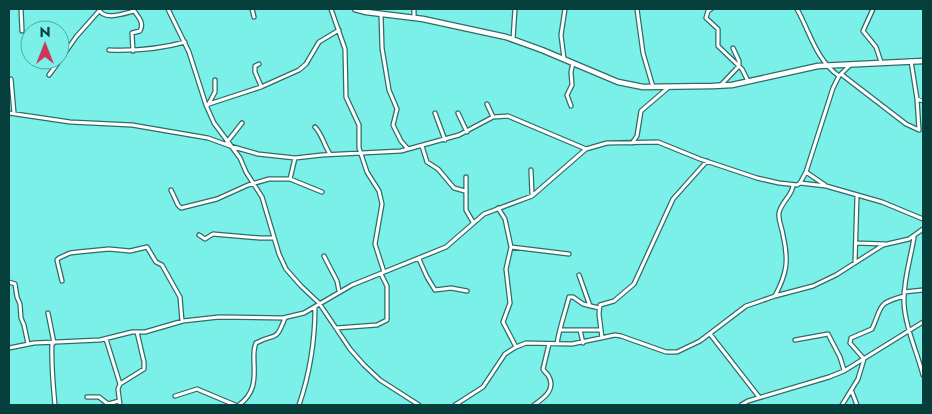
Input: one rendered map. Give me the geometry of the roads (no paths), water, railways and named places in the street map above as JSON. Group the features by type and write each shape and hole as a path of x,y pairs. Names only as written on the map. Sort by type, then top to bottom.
{"main road":[{"path":"355,9 414,17 512,39 625,84 654,87 720,86 827,64 923,61"}],"street":[{"path":"168,9 185,42 214,123 240,158 266,208 278,254 286,269 319,303 350,349 364,365 380,380 419,405"},
{"path":"252,9 254,16"},
{"path":"331,9 345,48 346,97 359,125 358,143 360,153 382,197 375,244 387,286 387,320 377,325 336,328"},
{"path":"414,9 414,17"},
{"path":"512,39 515,9"},
{"path":"564,59 561,35 565,9"},
{"path":"637,9 643,53 654,87"},
{"path":"711,9 708,11 706,18 718,29 718,46 739,66 748,81"},
{"path":"797,9 813,45 827,64 906,124 919,130 917,99 911,60"},
{"path":"874,9 863,31 876,47 881,62"},
{"path":"70,46 99,10 104,16 122,14 133,10 140,18 142,28 140,31 132,33 133,51"},
{"path":"381,14 382,48 389,90 397,109 393,125 401,141 408,149"},
{"path":"207,105 261,87 303,67 320,42 339,30"},
{"path":"109,50 133,51 165,47 185,42"},
{"path":"720,86 739,66 739,61 733,48"},
{"path":"572,106 567,95 572,85 571,72 574,63"},
{"path":"800,183 806,172 827,104 840,75 852,63"},
{"path":"259,64 255,66 255,72 261,87"},
{"path":"49,75 53,70"},
{"path":"11,79 14,113"},
{"path":"207,105 214,92 215,80"},
{"path":"632,143 637,136 640,112 669,87"},
{"path":"917,99 923,101"},
{"path":"487,104 493,117"},
{"path":"9,112 70,122 132,125 208,138 258,154 295,158 330,154 391,152 408,149 445,140 467,132 493,117 512,116 586,149"},
{"path":"436,113 445,140"},
{"path":"458,113 467,132"},
{"path":"227,142 242,123"},
{"path":"315,127 330,154"},
{"path":"9,348 28,344 94,341 151,330 182,321 219,317 286,318 304,313 340,291 419,259 450,244 484,214 532,196 586,149 607,144 658,142 757,178 793,185 800,183 826,186 890,205 923,219"},
{"path":"422,146 427,162 438,169 454,188 465,191"},
{"path":"290,179 295,158"},
{"path":"602,338 598,308 602,303 614,301 634,284 673,199 708,161"},
{"path":"531,170 532,196"},
{"path":"806,172 826,186"},
{"path":"466,178 466,210 473,222"},
{"path":"171,190 178,205 182,208 217,198 265,180 290,179 322,192"},
{"path":"775,296 784,279 786,267 785,247 779,214 782,203 793,189 793,185"},
{"path":"855,264 857,196"},
{"path":"498,208 504,219 511,247 506,269 510,303 504,322 516,346"},
{"path":"856,243 886,244 903,241 923,229"},
{"path":"199,235 205,239 213,234 274,238"},
{"path":"914,236 904,294 906,316 923,375"},
{"path":"455,405 483,387 505,354 516,346 526,343 583,343 621,336 672,352 690,348 746,306 813,286 855,264 886,244"},
{"path":"511,247 570,254"},
{"path":"62,281 57,260 70,253 109,249 130,251 147,248 156,262 162,265 180,297 182,321"},
{"path":"324,256 340,291"},
{"path":"419,259 427,277 436,290 451,288 467,291"},
{"path":"579,276 591,306"},
{"path":"9,282 15,284 16,287 16,295 20,304 21,318 28,344"},
{"path":"864,359 850,343 851,338 872,329 879,309 884,303 904,294 923,290"},
{"path":"557,344 558,334 569,297 573,297 583,304 598,308"},
{"path":"299,405 313,352 315,307"},
{"path":"48,313 53,343 51,366 54,377 55,405"},
{"path":"175,396 197,389 237,405 249,397 255,373 254,350 256,343 276,336 280,332 286,318"},
{"path":"741,405 760,397 829,377 864,359 923,322"},
{"path":"560,330 600,330"},
{"path":"580,330 583,343"},
{"path":"120,384 144,369 137,332"},
{"path":"710,334 760,397"},
{"path":"795,340 828,334 840,357 844,370"},
{"path":"88,397 99,397 108,404 119,403 120,384 106,339"},
{"path":"534,405 548,394 550,390 549,377 543,369 549,344"},
{"path":"842,405 858,379 864,359"},
{"path":"852,391 857,405"}]}
